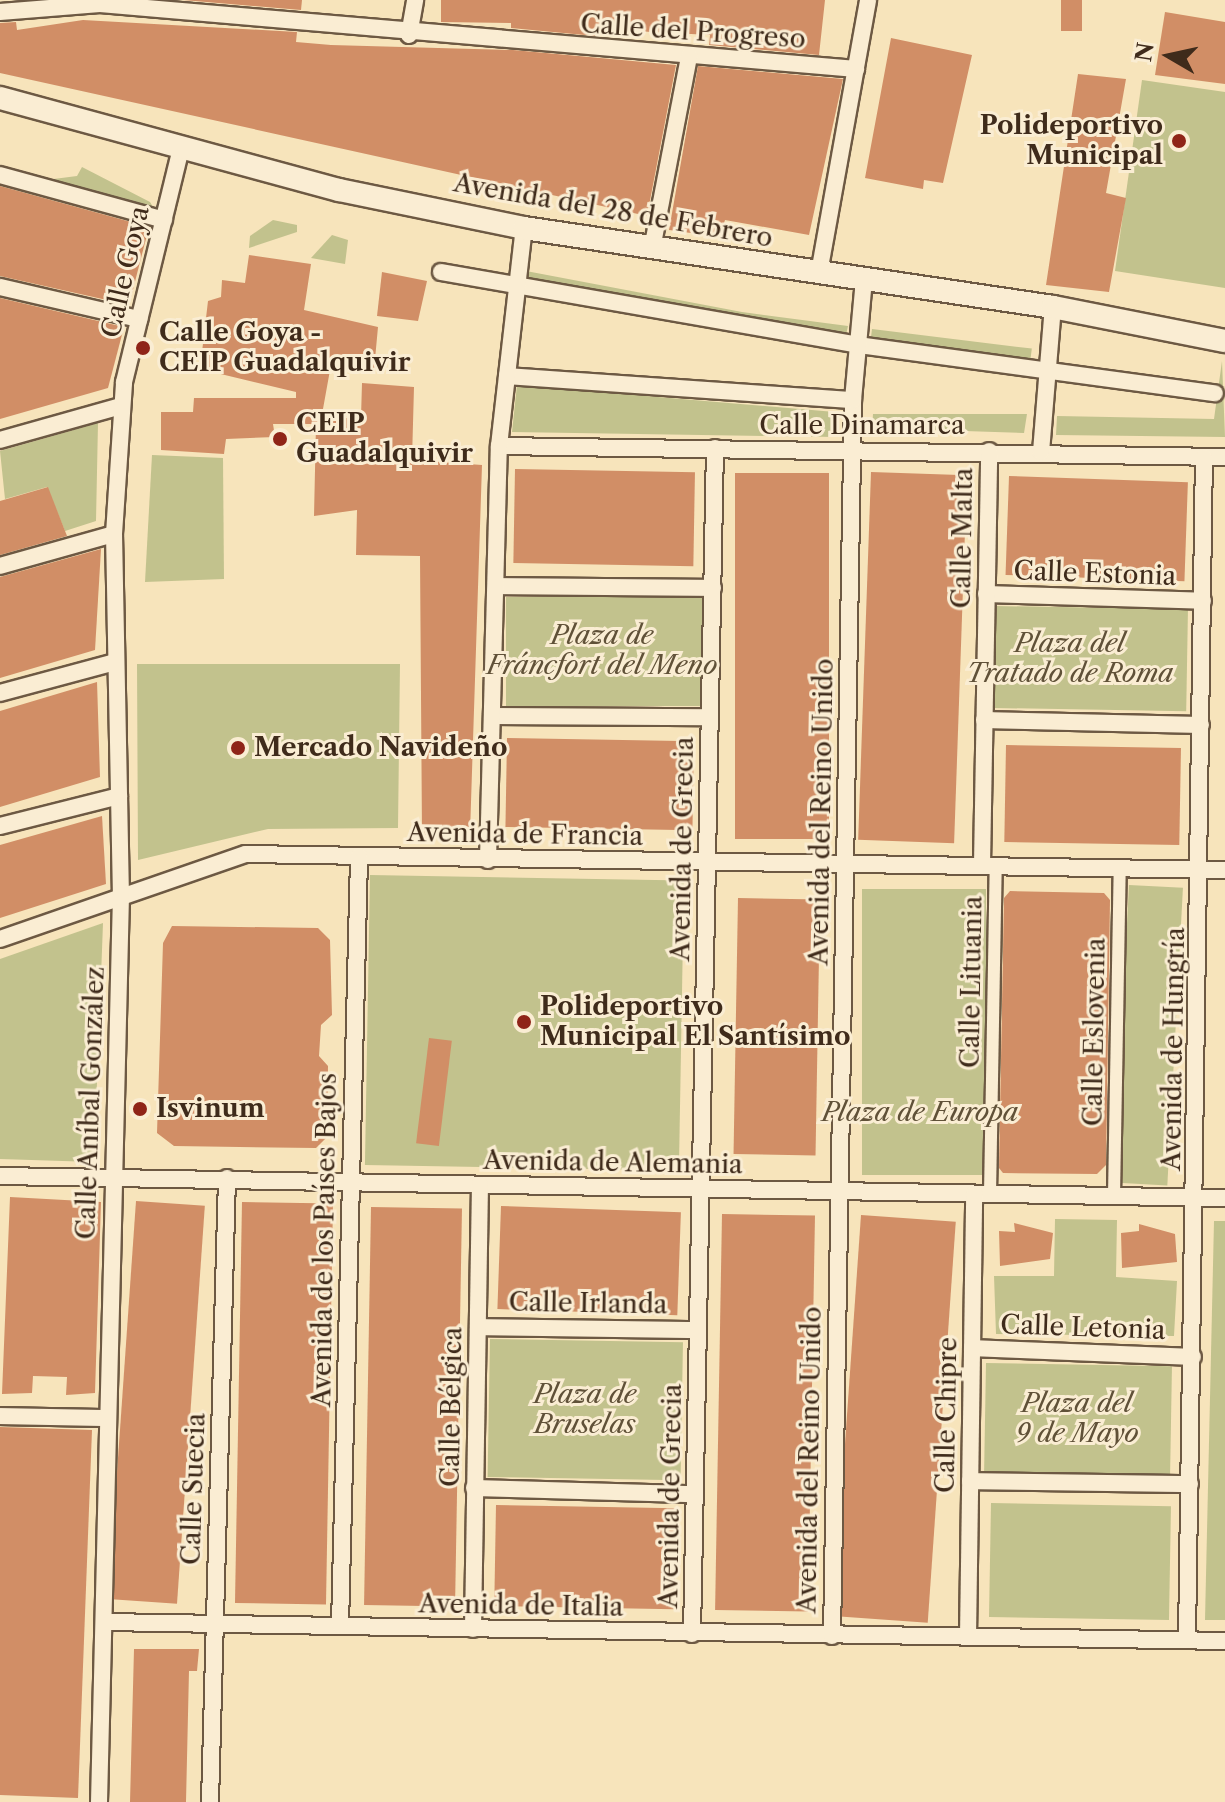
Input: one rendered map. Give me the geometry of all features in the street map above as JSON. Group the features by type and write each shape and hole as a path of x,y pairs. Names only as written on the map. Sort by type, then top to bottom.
{"main road":[{"name":"Avenida del 28 de Febrero","path":"0,98 339,190 524,228 1053,307 1225,341"}],"street":[{"path":"409,35 415,0"},
{"path":"819,273 868,0"},
{"name":"Calle del Progreso","path":"0,12 100,4 153,4 409,35 856,69"},
{"path":"652,249 689,56"},
{"name":"Calle Goya","path":"121,406 181,149"},
{"path":"0,175 164,220"},
{"path":"488,860 499,446 524,228"},
{"path":"441,272 858,345 1215,393"},
{"name":"Avenida del Reino Unido","path":"832,1636 837,1190 853,400 864,278"},
{"path":"0,287 139,319"},
{"path":"1041,452 1053,307"},
{"path":"507,376 853,400"},
{"path":"0,440 121,406"},
{"name":"Calle Aníbal González","path":"99,1802 121,898 114,534 121,406"},
{"name":"Calle Dinamarca","path":"499,446 989,451 1225,457"},
{"name":"Avenida de Grecia","path":"692,1634 715,448"},
{"name":"Calle Malta","path":"989,451 984,720 989,866"},
{"name":"Avenida de Hungría","path":"1187,1640 1196,1197 1204,457"},
{"path":"0,566 114,534"},
{"path":"496,586 713,588"},
{"name":"Calle Estonia","path":"986,594 1203,601"},
{"path":"0,693 115,662"},
{"path":"492,716 710,717"},
{"path":"984,720 1201,725"},
{"path":"0,826 119,796"},
{"name":"Avenida de Francia","path":"0,939 246,854 1225,870"},
{"name":"Avenida de los Países Bajos","path":"340,1625 359,856"},
{"name":"Calle Lituania","path":"982,1194 989,866"},
{"name":"Calle Eslovenia","path":"1114,1196 1120,868"},
{"name":"Avenida de Alemania","path":"0,1176 1225,1198"},
{"name":"Calle Suecia","path":"210,1802 227,1178"},
{"name":"Calle Bélgica","path":"473,1629 480,1185"},
{"name":"Calle Chipre","path":"968,1637 972,1348 982,1194"},
{"name":"Calle Irlanda","path":"478,1327 698,1330"},
{"name":"Calle Letonia","path":"972,1348 1193,1357"},
{"path":"0,1416 107,1418"},
{"path":"970,1481 1190,1484"},
{"path":"474,1488 695,1494"},
{"name":"Avenida de Italia","path":"104,1622 1225,1641"}],"green space":[{"name":"Polideportivo Municipal","path":"1142,80 1225,92 1225,288 1115,271"},
{"path":"82,167 150,202 153,207 146,211 38,181 77,176"},
{"path":"273,220 297,225 297,232 249,248 250,236"},
{"path":"332,235 348,240 345,264 311,258"},
{"path":"526,271 742,312 848,326 845,339 525,285"},
{"path":"872,329 1032,349 1030,362 870,342"},
{"path":"1222,361 1225,437 1056,435 1057,416 1214,419"},
{"path":"517,385 835,412 835,437 512,432"},
{"path":"873,414 1027,414 1024,433 872,428"},
{"path":"98,423 96,521 65,531 47,487 5,499 0,451"},
{"path":"152,455 223,458 224,579 145,582"},
{"name":"Plaza de Fráncfort del Meno","path":"506,597 702,597 702,706 506,706"},
{"name":"Plaza del Tratado de Roma","path":"996,606 1188,609 1186,711 994,708"},
{"path":"137,664 400,664 398,828 268,829 138,860"},
{"name":"Polideportivo Municipal El Santísimo","path":"370,875 684,880 679,1170 365,1165"},
{"path":"1129,885 1183,888 1167,1185 1113,1183"},
{"name":"Plaza de Europa","path":"862,889 986,889 986,1175 862,1175"},
{"path":"103,923 94,1162 0,1159 0,959"},
{"path":"1055,1219 1117,1220 1116,1277 1177,1281 1174,1336 996,1334 994,1276 1054,1276"},
{"path":"1214,1221 1225,1221 1225,1620 1205,1620"},
{"name":"Plaza de Bruselas","path":"490,1339 683,1342 681,1480 488,1477"},
{"name":"Plaza del 9 de Mayo","path":"986,1363 1172,1366 1170,1475 984,1472"},
{"path":"991,1503 1171,1506 1169,1620 989,1617"}],"building":[{"path":"183,0 302,0 301,10"},
{"path":"441,0 825,0 819,55 709,45 710,35 596,29 595,36 511,28 511,23 441,22"},
{"path":"1061,0 1082,0 1082,31 1061,31"},
{"path":"1165,12 1225,22 1225,84 1155,75"},
{"path":"83,20 297,32 296,42 331,45 513,50 676,65 647,216 0,73 0,23 16,22 17,30"},
{"path":"891,38 972,55 943,183 924,180 923,189 865,178"},
{"path":"698,66 843,79 809,235 725,220 720,237 669,230"},
{"path":"1078,74 1126,79 1106,193 1126,198 1109,292 1046,285"},
{"path":"0,186 149,227 129,305 0,276"},
{"path":"249,255 311,264 304,310 378,327 374,370 332,359 321,420 361,417 362,383 414,387 412,460 482,465 470,833 422,835 420,556 356,555 357,510 314,516 316,424 273,424 275,437 226,439 224,454 161,450 161,412 193,412 194,398 296,398 296,392 200,369 208,301 221,297 222,280 245,283"},
{"path":"382,272 427,281 418,321 377,316"},
{"path":"0,298 124,327 108,388 0,419"},
{"path":"515,469 695,472 693,566 513,563"},
{"path":"871,472 967,475 954,843 858,840"},
{"path":"735,473 829,473 829,839 735,839"},
{"path":"1009,476 1188,482 1184,581 1006,575"},
{"path":"48,487 67,536 0,555 0,501"},
{"path":"101,549 95,650 0,678 0,577"},
{"path":"97,682 100,777 0,807 0,711"},
{"path":"507,738 694,741 692,830 505,827"},
{"path":"1006,745 1181,748 1179,845 1004,842"},
{"path":"102,816 106,884 0,918 0,845"},
{"path":"1010,891 1104,893 1110,900 1106,1165 1097,1174 1003,1173 999,1168 1004,898"},
{"path":"738,898 820,899 816,1155 734,1154"},
{"path":"172,926 318,928 330,940 332,1015 321,1025 319,1056 328,1066 327,1137 316,1148 174,1146 157,1133 163,943"},
{"path":"429,1038 452,1041 439,1146 416,1143"},
{"path":"10,1197 101,1202 95,1393 66,1395 67,1377 33,1376 32,1393 2,1394"},
{"path":"136,1201 205,1206 177,1604 108,1599"},
{"path":"242,1202 333,1204 326,1605 235,1603"},
{"path":"501,1206 681,1212 677,1315 497,1309"},
{"path":"371,1207 462,1209 455,1607 364,1605"},
{"path":"722,1214 815,1216 808,1612 715,1610"},
{"path":"861,1215 956,1222 928,1623 833,1616"},
{"path":"1014,1223 1053,1233 1050,1259 1000,1266 999,1231 1015,1232"},
{"path":"1139,1224 1175,1234 1177,1262 1122,1268 1121,1233 1139,1231"},
{"path":"0,1427 92,1430 78,1798 0,1795"},
{"path":"496,1505 676,1508 674,1609 494,1606"},
{"path":"134,1649 199,1649 197,1671 189,1671 186,1802 130,1802"}],"place":[{"name":"Polideportivo Municipal","path":"1179,141"},
{"name":"Calle Goya - CEIP Guadalquivir","path":"143,348"},
{"name":"CEIP Guadalquivir","path":"280,439"},
{"name":"Mercado Navideño","path":"238,748"},
{"name":"Polideportivo Municipal El Santísimo","path":"524,1022"},
{"name":"Isvinum","path":"140,1109"}]}
